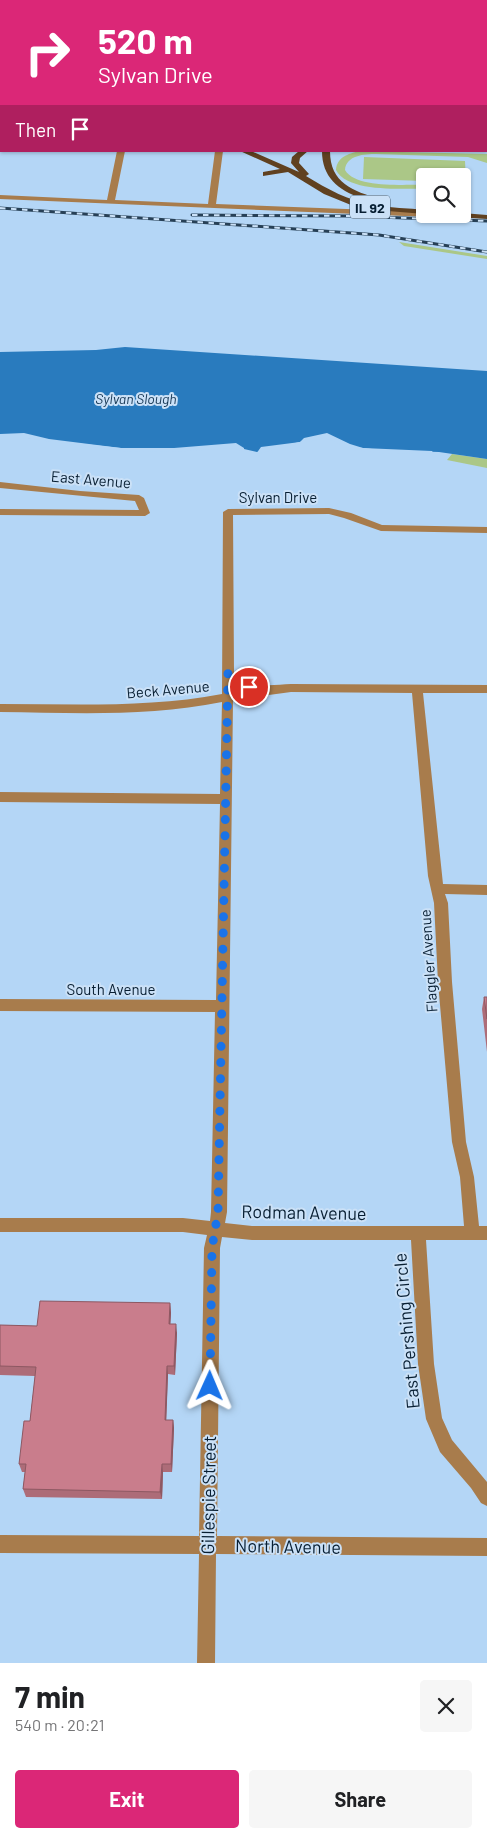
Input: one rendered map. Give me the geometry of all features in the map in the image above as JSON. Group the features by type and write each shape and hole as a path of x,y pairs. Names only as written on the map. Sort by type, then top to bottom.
{"main road":[{"name":"IL 92","path":"246,152 292,171 339,198 364,206 416,211"},
{"path":"303,152 296,157 295,163 319,188"},
{"name":"IL 92","path":"326,152 325,161 328,172 336,182 350,191 383,202 416,206"},
{"path":"266,174 276,171 292,171"},
{"path":"471,210 487,211"},
{"path":"471,216 487,217"}],"street":[{"path":"110,203 121,152"},
{"path":"212,207 219,152"},
{"path":"0,197 416,214"},
{"name":"East Avenue","path":"0,484 80,494 139,498 145,513 0,512"},
{"name":"Sylvan Drive","path":"227,697 228,512 329,511 347,514 381,528 487,530"},
{"path":"228,673 233,681 243,686 276,688"},
{"name":"Beck Avenue","path":"0,708 169,707 276,688 487,688"},
{"name":"Flaggler Avenue","path":"417,688 434,876 442,903 445,982 459,1142 480,1233"},
{"name":"Gillespie Street","path":"206,1663 212,1248 218,1212 227,697"},
{"path":"0,798 225,798"},
{"path":"437,889 487,890"},
{"name":"South Avenue","path":"0,1006 222,1006"},
{"name":"Rodman Avenue","path":"0,1225 183,1225 252,1233 480,1233"},
{"name":"East Pershing Circle","path":"418,1234 426,1364 434,1419 446,1446 477,1482 487,1497"},
{"name":"North Avenue","path":"0,1544 487,1547"}],"green space":[{"path":"356,152 487,154 487,163 468,157 367,154 352,158 346,165 345,170 359,180 370,183 416,185 416,189 376,188 352,183 342,177 336,170 341,159"},
{"path":"364,157 465,161 465,168 416,168 416,181 363,179"},
{"path":"399,242 487,256 487,259 404,246"},
{"path":"452,454 487,459 487,468 447,460"}],"water":[{"name":"Sylvan Slough","path":"125,347 487,371 487,459 439,452 354,447 325,436 257,452 234,445 170,450 121,448 0,435 0,352 96,350"}],"pier":[{"path":"24,433 49,439 121,448 174,448 236,443 244,448 244,452 234,448 171,452 121,451 23,438 0,438 0,434"},
{"path":"327,433 363,448 432,451 434,454 381,453 354,450 325,438 256,454 261,447 300,442 304,438"}],"building":[{"path":"484,997 487,997 487,1019"},
{"path":"40,1301 170,1303 169,1324 176,1324 174,1366 167,1366 165,1420 173,1420 171,1464 162,1464 160,1492 23,1489 26,1464 19,1464 24,1421 30,1421 36,1367 0,1366 0,1325 37,1326"}],"railway":[{"path":"0,208 379,235 487,252"},
{"path":"192,215 350,216 487,221"}],"route":[{"path":"210,1386 212,1248 218,1212 228,673 233,681 249,687"}]}
